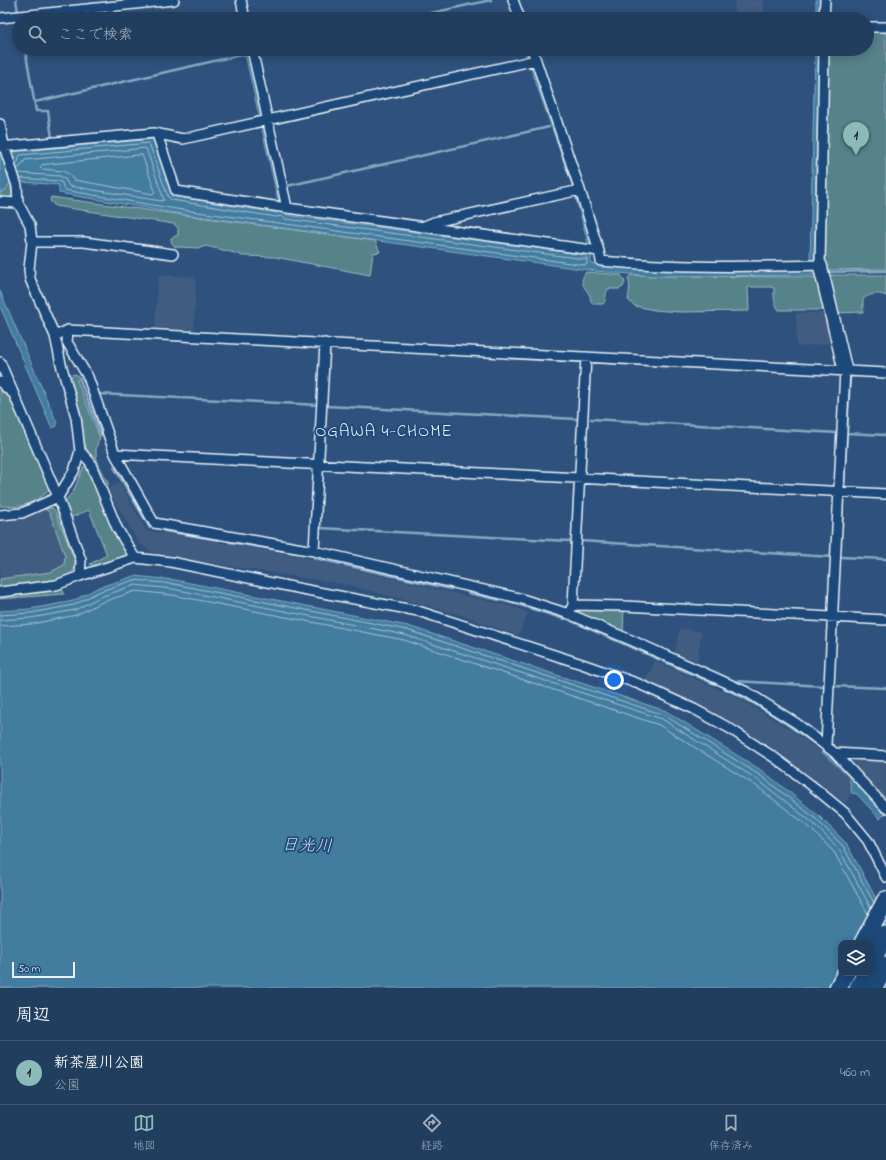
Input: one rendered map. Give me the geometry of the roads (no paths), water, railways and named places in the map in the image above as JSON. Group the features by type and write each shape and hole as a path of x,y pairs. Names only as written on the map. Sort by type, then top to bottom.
{"highway":[{"path":"865,940 886,900"},
{"path":"874,957 886,935"},
{"path":"874,988 886,965"},
{"path":"838,988 844,976"},
{"path":"858,988 864,976"}],"street":[{"path":"58,12 174,0"},
{"path":"240,0 243,12"},
{"path":"513,0 517,12"},
{"path":"824,12 825,0"},
{"path":"0,18 12,17"},
{"path":"874,27 886,27"},
{"path":"254,56 287,208"},
{"path":"532,56 532,61 576,191 594,250 601,261 634,264 817,268"},
{"path":"824,56 817,268 845,370 826,745"},
{"path":"2,146 154,133 183,139 532,61"},
{"path":"0,124 2,146 9,160 18,186 18,203 30,225 32,242 29,269 30,279 54,336 73,406 80,451 74,471 58,497 22,514 0,515"},
{"path":"157,134 176,191 276,207 594,250"},
{"path":"422,227 434,222 576,191"},
{"path":"0,202 18,203"},
{"path":"32,242 84,242 174,254"},
{"path":"54,336 68,330 886,373"},
{"path":"68,330 67,342 88,377 115,454 154,523 314,551 519,598 569,614 747,692 796,723 826,745 886,808"},
{"path":"314,551 325,343"},
{"path":"569,614 573,605 586,357"},
{"path":"0,362 58,497 81,560 80,576"},
{"path":"0,382 13,394"},
{"path":"80,451 90,462 118,528 136,558"},
{"path":"115,454 886,494"},
{"path":"0,592 56,585 136,558 171,562 418,611 639,684 694,709 729,728 775,758 846,813 868,841 886,877"},
{"path":"573,605 624,606 886,620"},
{"path":"835,753 886,756"}],"water":[{"path":"816,0 820,0 819,12 816,12"},
{"path":"246,56 250,56 286,215 586,255 587,260 589,246 573,188 526,56 530,56 576,187 592,244 591,263 675,269 812,269 810,260 815,56 819,56 814,262 819,275 653,276 596,271 176,213 59,193 59,185 11,181 5,191 0,192 0,152 4,163 15,160 13,152 153,139 172,196 277,213 279,205"},
{"path":"0,291 57,426 52,428 0,306"},
{"name":"日光川","path":"134,576 175,580 408,626 666,711 764,772 819,816 846,843 886,917 886,988 0,988 0,611 30,609 73,601 97,588"},
{"path":"823,750 849,772 882,810 881,812 885,814 880,819 857,794 852,793 849,777 822,752"}],"waterway":[{"path":"16,0 18,12"},
{"path":"436,12 491,0"},
{"path":"26,56 36,111 48,111 52,138"},
{"path":"35,102 236,56"},
{"path":"287,186 549,127"},
{"path":"827,272 886,271"},
{"path":"844,485 850,378"},
{"path":"80,380 101,435"},
{"path":"99,394 319,405"},
{"path":"326,406 577,419"},
{"path":"591,419 838,433"},
{"path":"847,433 886,435"},
{"path":"114,467 150,528"},
{"path":"842,526 843,498"},
{"path":"319,528 569,541"},
{"path":"164,531 218,540"},
{"path":"581,541 832,557"},
{"path":"229,542 303,554"},
{"path":"840,557 886,559"},
{"path":"314,558 451,589"},
{"path":"468,593 517,604 564,619"},
{"path":"572,621 715,684"},
{"path":"735,681 824,686"},
{"path":"833,686 886,688"},
{"path":"723,688 759,706 815,744"}],"place":[{"name":"新茶屋川公園","path":"856,155"}],"district":[{"name":"OGAWA 4-CHOME","path":"384,431"}]}
